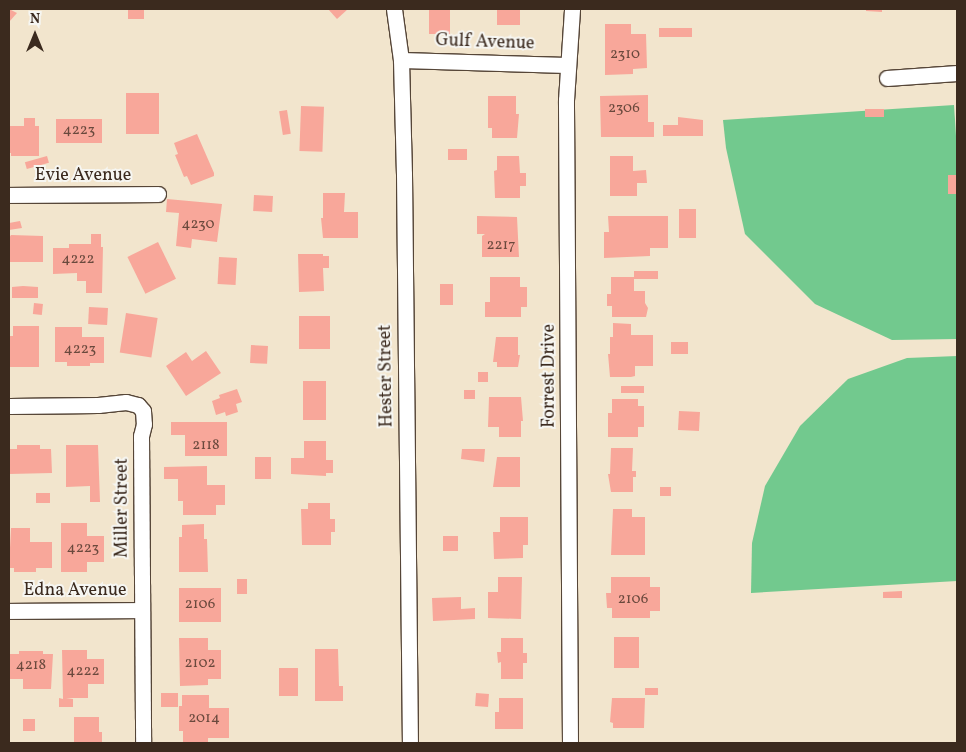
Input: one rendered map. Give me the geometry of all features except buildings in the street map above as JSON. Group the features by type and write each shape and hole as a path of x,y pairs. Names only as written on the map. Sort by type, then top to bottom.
{"street":[{"name":"Hester Street","path":"394,9 401,60 410,743"},
{"name":"Forrest Drive","path":"570,743 566,100 572,9"},
{"name":"Gulf Avenue","path":"401,60 567,66"},
{"path":"887,78 957,73"},
{"name":"Evie Avenue","path":"9,195 158,194"},
{"name":"Miller Street","path":"9,406 98,405 126,402 138,405 143,411 143,743"},
{"name":"Edna Avenue","path":"9,610 142,610"}],"green space":[{"path":"954,105 957,151 957,339 892,340 815,304 745,234 726,148 723,120"},
{"path":"957,356 957,581 751,593 752,543 765,486 800,426 848,379 907,358"}]}
